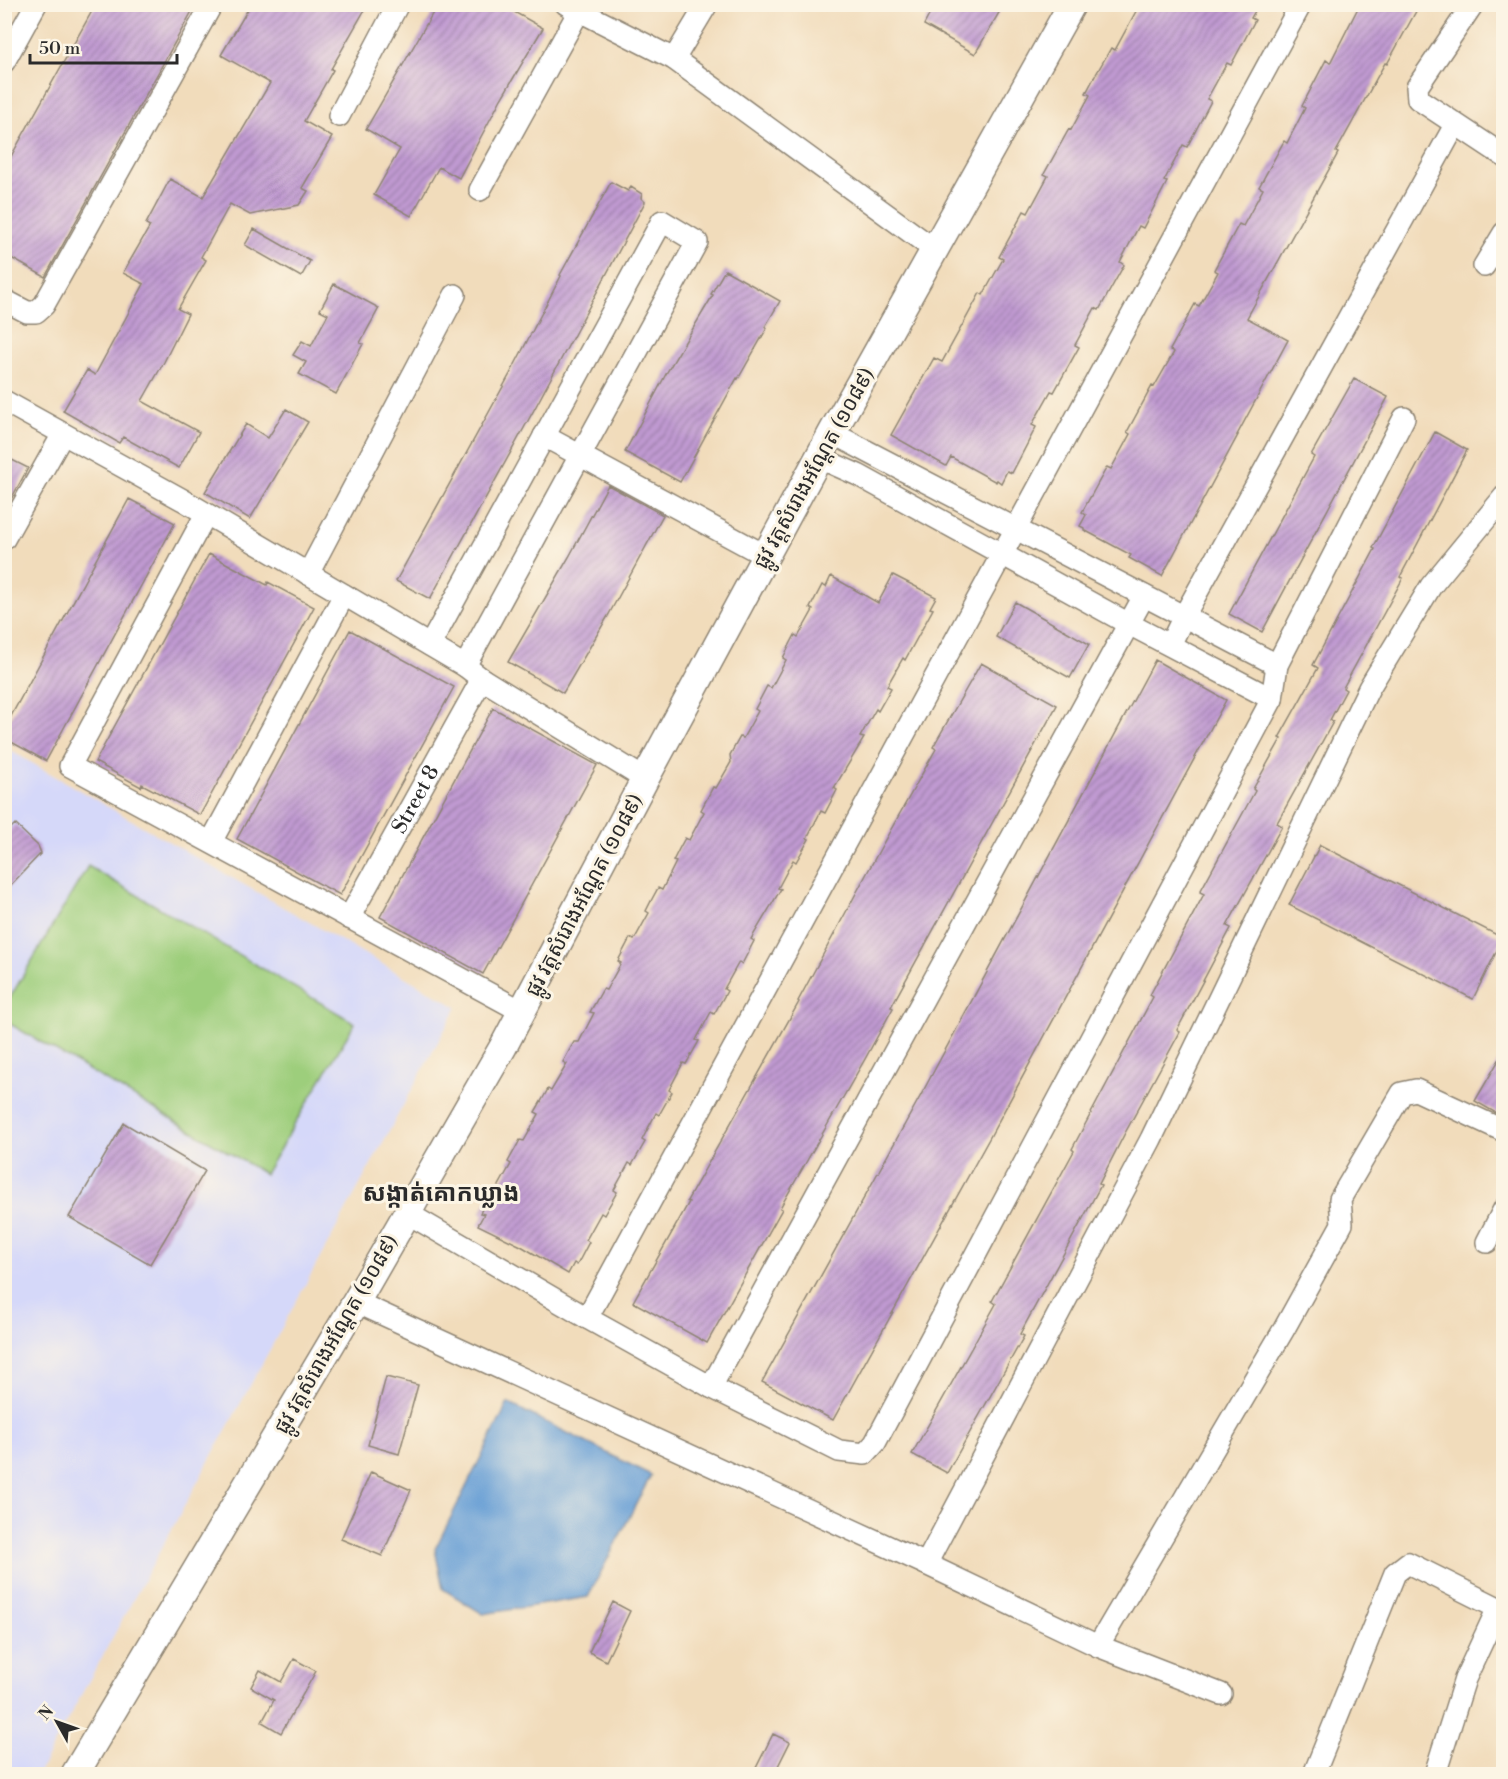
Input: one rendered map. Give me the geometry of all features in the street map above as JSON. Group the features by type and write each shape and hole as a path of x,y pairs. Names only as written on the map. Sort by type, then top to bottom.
{"main road":[{"name":"ផ្លូវ វត្តសំរោងអណ្ដែត (១០៨៩)","path":"75,1774 356,1302 523,1011 832,433 1072,4"}],"street":[{"path":"4,62 36,4"},
{"path":"4,300 27,312 36,312 44,305 212,4"},
{"path":"339,116 399,4"},
{"path":"674,59 707,4"},
{"path":"587,1318 1301,4"},
{"path":"1473,4 1417,87 1418,99 1503,156"},
{"path":"480,190 572,8 674,59 935,250"},
{"path":"1170,645 1455,125"},
{"path":"430,645 662,220 698,242 465,666"},
{"path":"1484,266 1503,233"},
{"path":"308,574 455,295"},
{"path":"4,401 206,514 430,645 645,779"},
{"path":"407,1213 711,1387 839,1451 865,1454 875,1443 1272,699 1277,665 1404,418"},
{"path":"832,433 1277,665"},
{"path":"4,539 63,434"},
{"path":"544,436 766,556"},
{"path":"820,458 858,475 1129,624 1272,699"},
{"path":"926,1564 1151,1139 1368,688 1431,585 1503,497"},
{"path":"206,514 70,766 523,1011"},
{"path":"210,842 344,595"},
{"path":"711,1387 1144,596"},
{"name":"Street 8","path":"349,918 482,679"},
{"path":"1098,1646 1284,1329 1342,1224 1340,1199 1402,1093 1416,1090 1503,1131"},
{"path":"1487,1242 1503,1209"},
{"path":"356,1302 926,1564 1098,1646 1221,1694"},
{"path":"1314,1774 1395,1573 1408,1563 1498,1608 1466,1678 1435,1774"}],"shaded area":[{"path":"4,747 457,1007 38,1774 4,1774"}],"green space":[{"path":"88,866 355,1023 265,1174 5,1021 5,1006"}],"water":[{"path":"508,1403 651,1475 588,1597 483,1614 443,1589 435,1549"}],"building":[{"path":"96,4 196,4 45,277 4,254 4,169"},
{"path":"251,4 368,4 304,121 332,137 302,188 308,191 299,205 250,215 230,204 201,257 206,260 178,309 188,314 142,401 199,432 179,468 123,437 119,443 63,411 87,370 95,375 144,284 123,273 150,226 146,224 170,179 203,197 270,83 221,55"},
{"path":"438,4 500,4 543,28 501,99 459,178 439,167 411,216 374,195 400,149 366,129"},
{"path":"935,4 1004,4 975,54 924,25"},
{"path":"1140,4 1259,4 1251,18 1255,20 1231,65 1227,63 1207,99 1211,101 1187,147 1183,145 1143,228 1139,226 1120,262 1124,265 1099,310 1095,308 1075,345 1079,347 1054,392 1051,391 1032,425 1036,427 1012,473 1007,471 1001,483 951,457 946,466 891,435 934,358 942,362 980,293 983,295 1003,259 999,257 1024,211 1028,213 1048,176 1044,174 1090,95 1086,93 1095,76 1111,48 1115,50"},
{"path":"1360,4 1420,4 1387,64 1385,63 1247,318 1288,340 1162,576 1129,558 1131,555 1084,530 1080,526 1086,515 1082,512 1107,467 1111,469 1130,434 1127,432 1174,352 1170,350 1195,304 1199,306 1218,272 1214,270 1239,224 1243,226 1263,189 1259,187 1284,141 1287,143 1305,108 1302,106 1326,60 1330,63"},
{"path":"611,182 628,191 631,187 642,194 641,198 645,202 430,599 396,581 510,374 560,275"},
{"path":"254,229 310,261 301,277 245,245"},
{"path":"725,270 780,301 680,482 625,452"},
{"path":"334,284 379,308 336,394 299,374 306,362 293,355 302,341 311,346 328,314 320,310"},
{"path":"1354,379 1388,397 1262,632 1229,614 1314,457 1311,455"},
{"path":"286,409 308,422 250,519 205,492 246,424 268,438"},
{"path":"1435,432 1467,450 1400,577 1403,578 1343,688 1346,690 1330,720 1333,722 1277,823 1282,826 1227,926 1231,928 1177,1030 1180,1032 1125,1133 1099,1184 1101,1185 1020,1334 1024,1336 947,1473 912,1454 996,1304 992,1301 1074,1151 1072,1149 1153,997 1150,995 1204,894 1200,892 1255,791 1253,789 1281,739 1279,738 1318,668 1313,665"},
{"path":"4,456 28,468 4,512"},
{"path":"608,485 663,515 563,693 508,662"},
{"path":"129,499 175,523 46,761 4,738 4,729"},
{"path":"209,554 314,607 200,815 95,762"},
{"path":"893,575 936,597 930,608 933,609 905,660 903,658 887,686 891,688 878,711 876,709 860,737 864,738 834,788 837,790 825,813 821,811 796,862 793,860 778,888 781,889 751,939 754,941 742,964 739,962 724,989 727,991 714,1014 711,1012 686,1064 683,1063 669,1090 672,1092 659,1115 656,1113 642,1140 645,1142 632,1165 629,1163 614,1190 617,1192 604,1215 601,1213 586,1240 589,1242 577,1265 574,1263 568,1274 521,1246 478,1225 484,1214 480,1213 493,1189 496,1191 511,1164 508,1162 520,1140 524,1141 539,1114 535,1112 548,1089 551,1091 567,1064 563,1062 574,1042 579,1042 594,1013 590,1012 621,963 618,961 630,938 634,940 649,913 646,911 658,888 662,890 676,862 673,861 679,849 685,838 689,840 704,812 701,810 713,787 716,788 731,762 730,755 740,737 743,738 758,711 755,709 767,686 771,688 786,660 783,658 795,635 798,637 813,610 810,608 822,585 826,587 831,576 878,603"},
{"path":"1015,602 1089,644 1070,678 996,637"},
{"path":"350,630 454,687 340,895 237,839"},
{"path":"1155,660 1226,700 990,1137 833,1420 762,1382 921,1095"},
{"path":"981,663 1057,705 891,1007 893,1008 707,1343 633,1302 799,1002 936,749 933,747"},
{"path":"493,708 597,765 483,974 380,917"},
{"path":"15,824 38,846 41,853 4,892 4,835"},
{"path":"1320,845 1503,938 1473,999 1289,905"},
{"path":"1503,1053 1503,1117 1475,1101"},
{"path":"124,1123 205,1171 150,1264 69,1217"},
{"path":"386,1377 418,1385 399,1454 368,1445"},
{"path":"371,1472 411,1490 382,1556 341,1539"},
{"path":"613,1602 630,1611 606,1661 589,1652"},
{"path":"294,1659 316,1671 281,1733 262,1722 274,1700 251,1687 260,1670 281,1682"},
{"path":"773,1734 790,1742 774,1774 753,1774"}],"district":[{"name":"សង្កាត់គោកឃ្លាង","path":"441,1193"}]}
